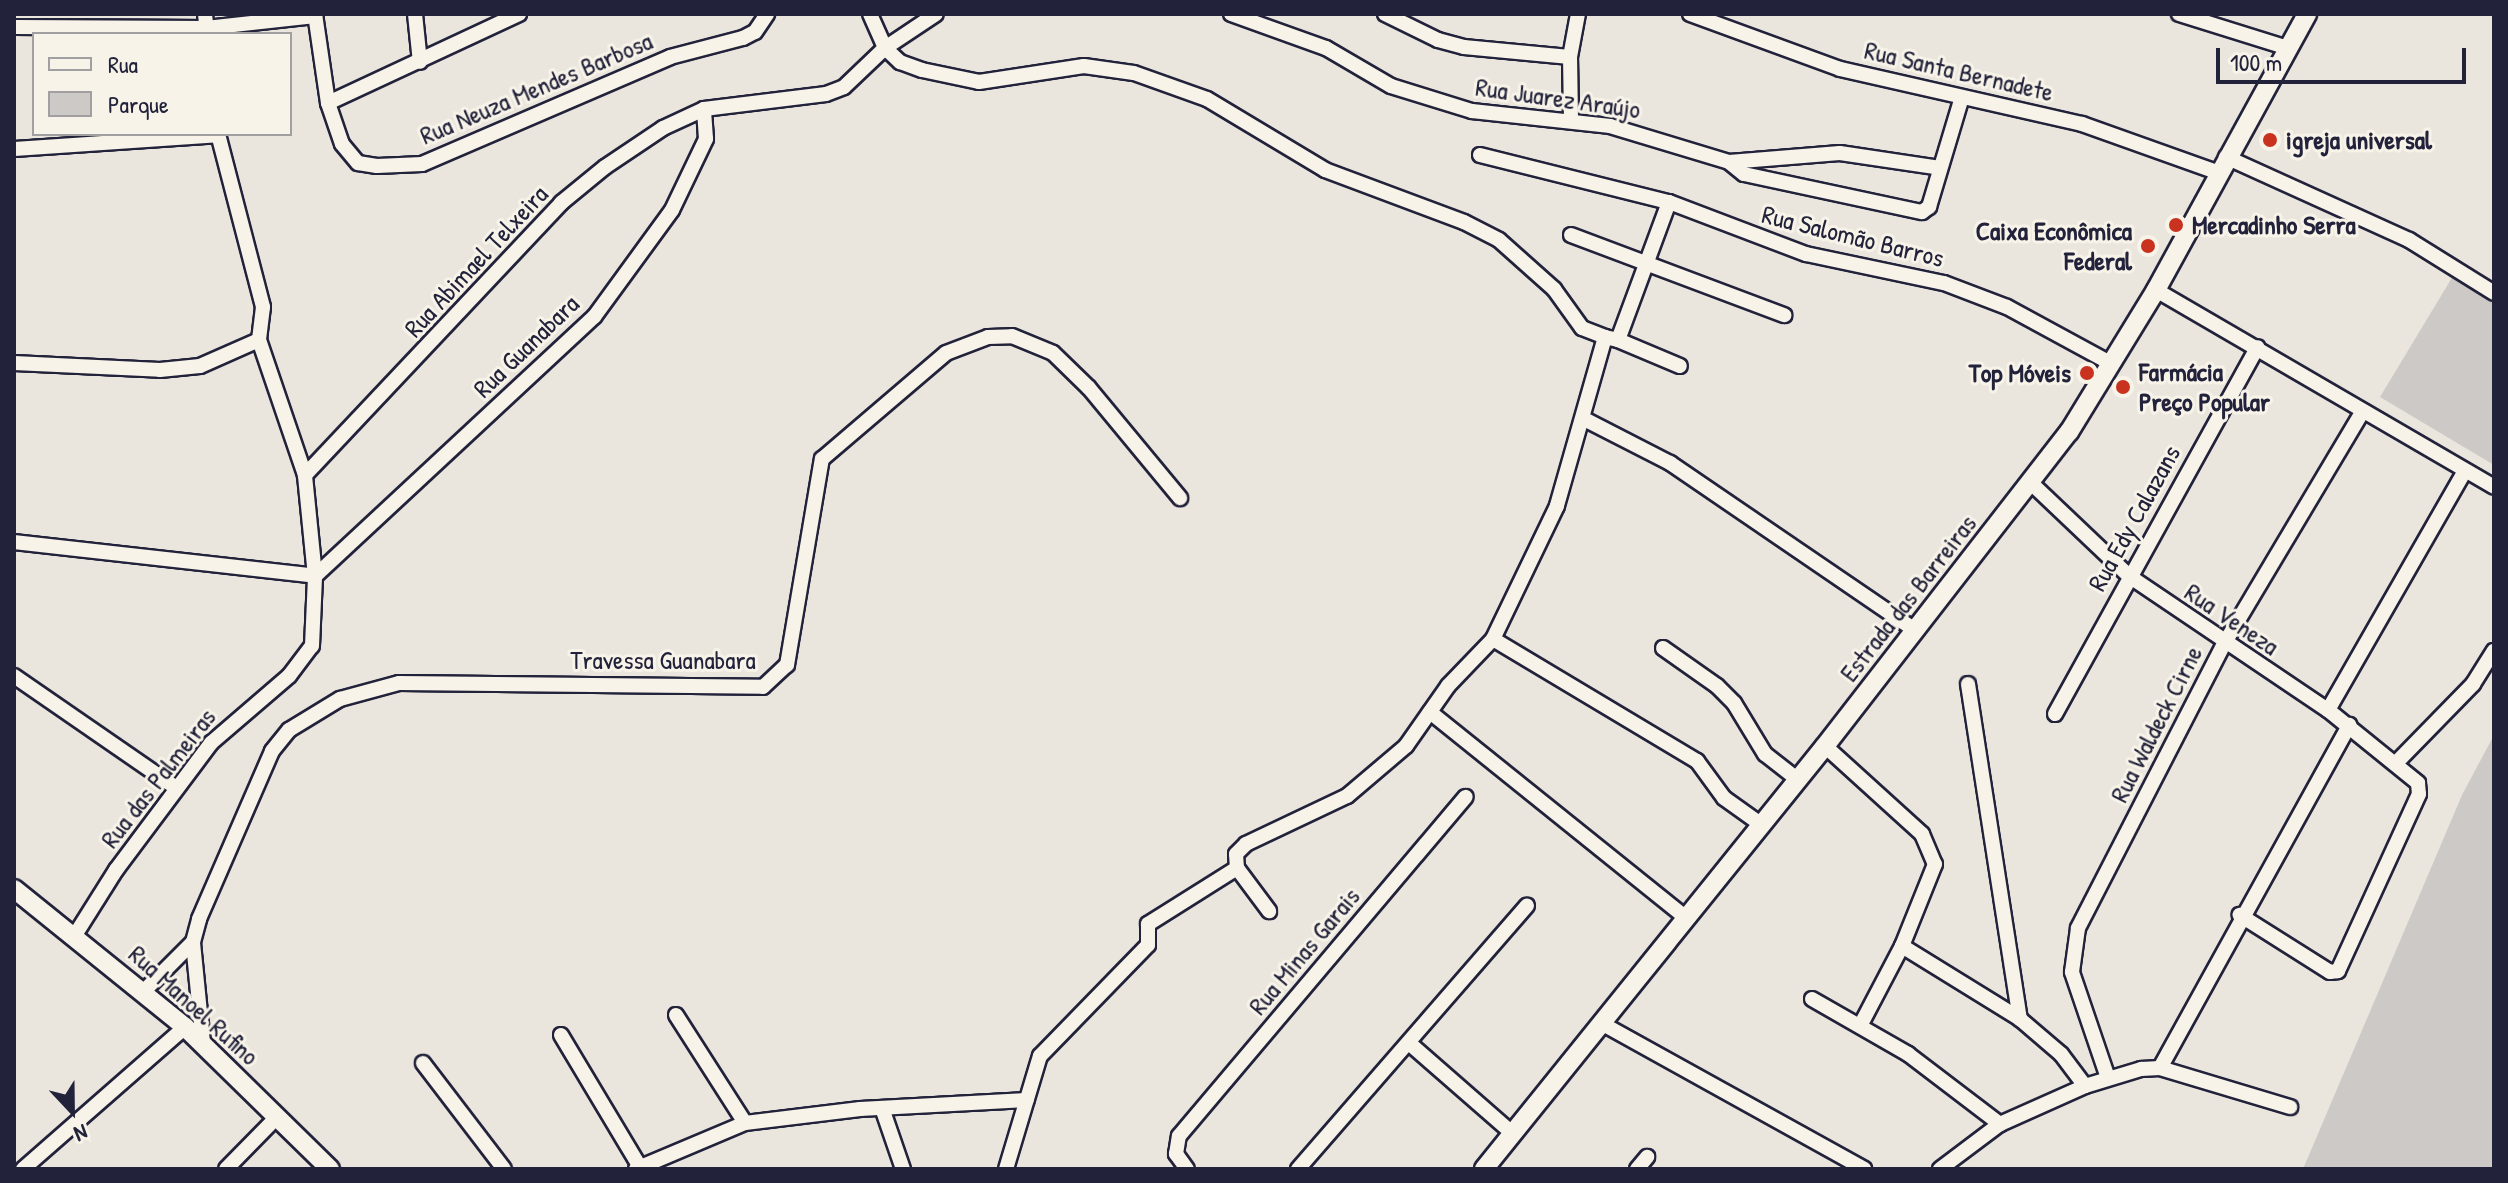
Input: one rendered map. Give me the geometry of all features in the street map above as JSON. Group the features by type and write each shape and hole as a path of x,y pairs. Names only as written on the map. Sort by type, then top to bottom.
{"main road":[{"name":"Estrada das Barreiras","path":"1484,1169 1759,823 1825,746 2030,482 2112,364 2156,290 2285,47 2307,14"},
{"name":"Rua Manoel Rufino","path":"14,889 75,935 185,1027 330,1169"}],"street":[{"path":"415,14 420,62"},
{"path":"14,27 206,25 315,15 328,103 519,14"},
{"name":"Rua Neuza Mendes Barbosa","path":"328,103 342,144 358,163 422,164 670,57 743,38 755,32 767,14"},
{"path":"704,109 826,94 859,76 885,48 936,14"},
{"name":"Rua Juarez Araújo","path":"1231,14 1326,48 1391,86 1472,111 1571,119 1650,136 1729,162 1840,153 1940,168"},
{"path":"1385,14 1451,44 1570,57"},
{"path":"1571,119 1570,57 1578,14"},
{"name":"Rua Santa Bernadete","path":"1690,14 1840,69 1961,100 2082,124 2222,164 2409,240 2494,293"},
{"path":"2179,14 2285,47"},
{"path":"870,16 885,48 900,62 979,82 1084,66 1134,73 1207,99 1325,170 1464,222 1499,240 1554,289 1582,328 1680,366"},
{"path":"1729,162 1744,174 1914,213 1929,207 1961,100"},
{"name":"Rua Abimael Telxeira","path":"305,475 561,203 641,143 704,109"},
{"name":"Rua Guanabara","path":"315,576 594,317 672,210 706,139 704,109"},
{"path":"14,149 203,136"},
{"path":"14,363 173,369 232,356 259,340 263,307 218,136"},
{"name":"Rua Salomão Barros","path":"1480,155 1669,202 1806,254 1976,294 2112,364"},
{"path":"1269,911 1237,868 1239,849 1347,796 1406,746 1430,712 1493,639 1547,533 1612,339 1669,202"},
{"path":"1571,235 1784,315"},
{"path":"2156,290 2258,347 2464,473 2494,487"},
{"name":"Travessa Guanabara","path":"143,992 193,942 272,751 311,712 340,699 399,683 763,687 778,677 789,656 822,459 855,426 965,344 1012,336 1053,353 1080,378 1180,498"},
{"name":"Rua das Palmeiras","path":"75,935 175,787 236,718 304,661 315,631 315,576 305,475 259,340"},
{"name":"Rua Edy Calazans","path":"2055,714 2258,347"},
{"name":"Rua Waldeck Cirne","path":"2108,1078 2079,999 2072,948 2224,644 2363,411"},
{"path":"1584,419 1670,463 1916,631"},
{"path":"2328,710 2464,473"},
{"name":"Rua Veneza","path":"2030,482 2129,576 2224,644 2349,725 2397,762 2418,783 2419,794 2343,965 2330,972 2240,915"},
{"path":"14,542 315,576"},
{"path":"1493,639 1697,761 1724,798 1759,823"},
{"path":"1663,648 1717,686 1734,703 1765,754 1797,779"},
{"path":"2397,762 2473,684 2494,651"},
{"path":"14,676 175,787"},
{"path":"1968,684 2020,1019"},
{"path":"1430,712 1685,917"},
{"path":"2160,1068 2240,915 2349,725"},
{"path":"1825,746 1922,834 1934,854 1934,875 1902,946 1861,1024"},
{"name":"Rua Minas Garais","path":"1187,1169 1176,1154 1179,1136 1465,797"},
{"path":"1006,1169 1040,1056 1148,945 1148,924 1237,868"},
{"path":"1298,1169 1527,906"},
{"name":"Travessa Guanabara","path":"193,942 203,1043"},
{"path":"1902,946 2020,1019 2061,1054 2085,1086"},
{"path":"1812,999 1861,1024 1950,1083 2000,1124"},
{"path":"676,1015 745,1123"},
{"path":"1601,1023 1864,1169"},
{"path":"23,1169 185,1027"},
{"path":"561,1035 638,1168 745,1123 882,1108 1027,1100"},
{"path":"1409,1043 1512,1133"},
{"path":"423,1063 504,1169"},
{"path":"1940,1169 2000,1124 2085,1086 2108,1078 2160,1068 2290,1107"},
{"path":"882,1108 903,1169"},
{"path":"226,1169 277,1117"}],"green space":[{"path":"2453,276 2494,300 2494,465 2380,397"},
{"path":"2494,735 2494,1169 2303,1169 2462,795"}],"place":[{"name":"igreja universal","path":"2270,140"},
{"name":"Mercadinho Serra","path":"2176,225"},
{"name":"Caixa Econômica Federal","path":"2148,246"},
{"name":"Top Móveis","path":"2087,373"},
{"name":"Farmácia Preço Popular","path":"2123,387"}]}
